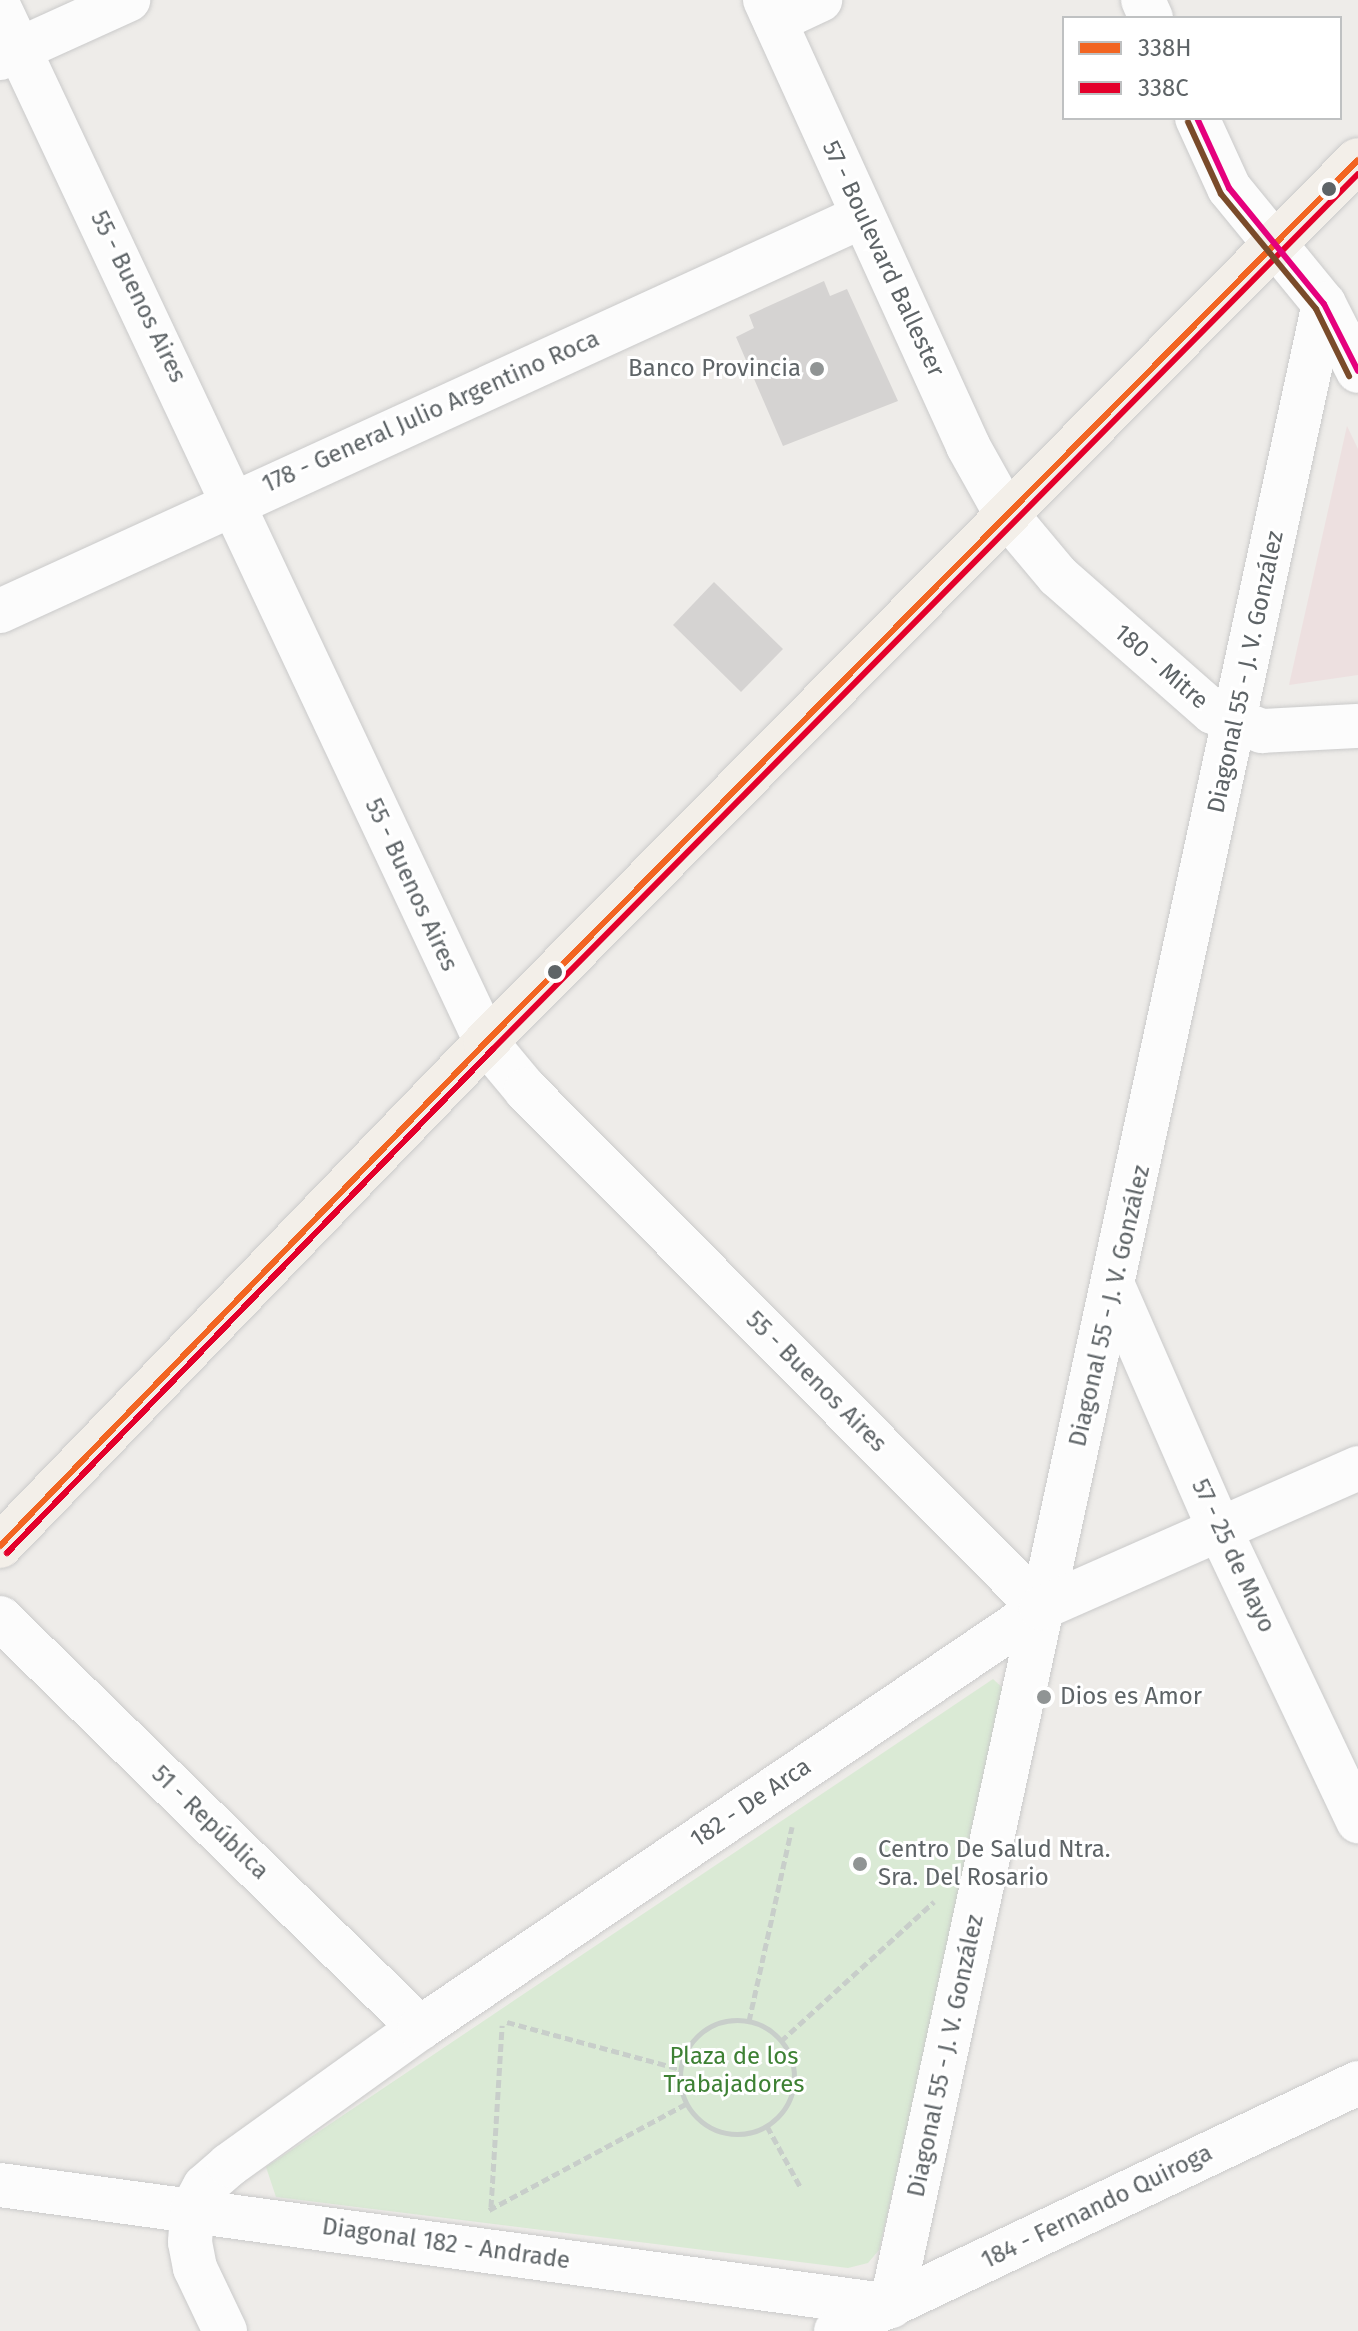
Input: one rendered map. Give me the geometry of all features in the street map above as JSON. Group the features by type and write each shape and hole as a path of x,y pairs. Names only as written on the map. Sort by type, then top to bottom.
{"main road":[{"path":"0,1546 486,1042 1358,160"}],"street":[{"path":"10,54 128,0"},
{"path":"770,11 820,0"},
{"name":"55 - Buenos Aires","path":"0,9 10,54 235,501 486,1042 526,1090 1041,1608"},
{"name":"57 - Boulevard Ballester","path":"770,11 968,446 1006,514"},
{"path":"1198,120 1229,188 1278,241 1324,304 1358,371"},
{"name":"178 - General Julio Argentino Roca","path":"0,611 863,216"},
{"name":"Diagonal 55 - J. V. González","path":"897,2318 1041,1608 1114,1288 1324,304"},
{"name":"180 - Mitre","path":"1006,514 1058,576 1192,695 1235,724 1293,732 1358,726"},
{"name":"57 - 25 de Mayo","path":"1114,1288 1218,1526 1358,1821"},
{"name":"182 - De Arca","path":"192,2210 205,2186 229,2165 436,2018 1041,1608 1218,1526 1358,1468"},
{"name":"51 - República","path":"0,1618 436,2018"},
{"name":"184 - Fernando Quiroga","path":"836,2331 897,2318 1358,2083"},
{"name":"Diagonal 182 - Andrade","path":"0,2185 462,2246 897,2318"},
{"path":"192,2210 190,2242 195,2268 225,2331"}],"path":[{"path":"749,2021 806,1765"},
{"path":"781,2041 944,1893"},
{"path":"436,2018 502,2021 680,2069"},
{"path":"491,2208 502,2021"},
{"path":"749,2021 781,2041 790,2058 792,2087 782,2113 767,2126 730,2134 705,2124 686,2104 680,2069 696,2037 711,2026 749,2021"},
{"path":"462,2246 491,2208 686,2104"},
{"path":"767,2126 801,2188"}],"shaded area":[{"path":"1347,426 1358,449 1358,675 1289,685"}],"green space":[{"name":"Plaza de los Trabajadores","path":"993,1679 1008,1693 879,2250 868,2263 848,2268 276,2197 266,2167"}],"building":[{"name":"Banco Provincia","path":"824,281 830,296 847,289 898,401 783,446 736,337 754,328 749,315"},
{"path":"714,582 783,649 741,692 673,625"}],"transit line":[{"path":"1198,120 1229,188 1324,304 1358,371"},
{"path":"1188,122 1221,194 1316,309 1349,376"},
{"name":"338H","path":"0,1546 486,1042 1358,160"},
{"name":"338C","path":"7,1553 493,1049 1358,174"}],"place":[{"name":"Banco Provincia","path":"817,369"},
{"name":"Dios es Amor","path":"1044,1697"},
{"name":"Centro De Salud Ntra. Sra. Del Rosario","path":"860,1864"}]}
